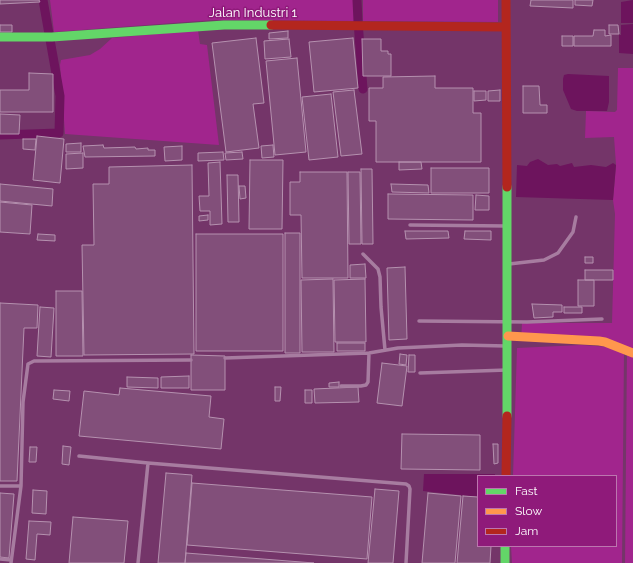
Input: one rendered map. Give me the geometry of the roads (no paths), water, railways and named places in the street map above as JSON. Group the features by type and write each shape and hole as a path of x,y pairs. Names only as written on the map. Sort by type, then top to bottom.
{"street":[{"path":"506,0 508,322 506,475"},
{"name":"Jalan Industri 1","path":"0,37 49,37 224,25 506,26"},
{"path":"508,336 599,341 633,353"},
{"path":"505,547 505,563"}],"lane":[{"path":"507,264 544,260 558,253 573,232 576,217"},
{"path":"410,225 507,226"},
{"path":"363,254 378,269 380,277 385,350"},
{"path":"419,321 508,322 602,319"},
{"path":"226,358 369,353 398,348 462,345 507,346"},
{"path":"341,386 366,385 368,382 369,353"},
{"path":"0,560 11,562 21,486 23,402 28,364 30,362 191,360"},
{"path":"420,372 508,370"},
{"path":"79,456 406,484 410,489 406,563"},
{"path":"138,563 148,463"},
{"path":"0,486 21,486"}],"waterway":[{"path":"0,135 59,133 60,96 43,0"},
{"path":"357,0 363,89"}]}
